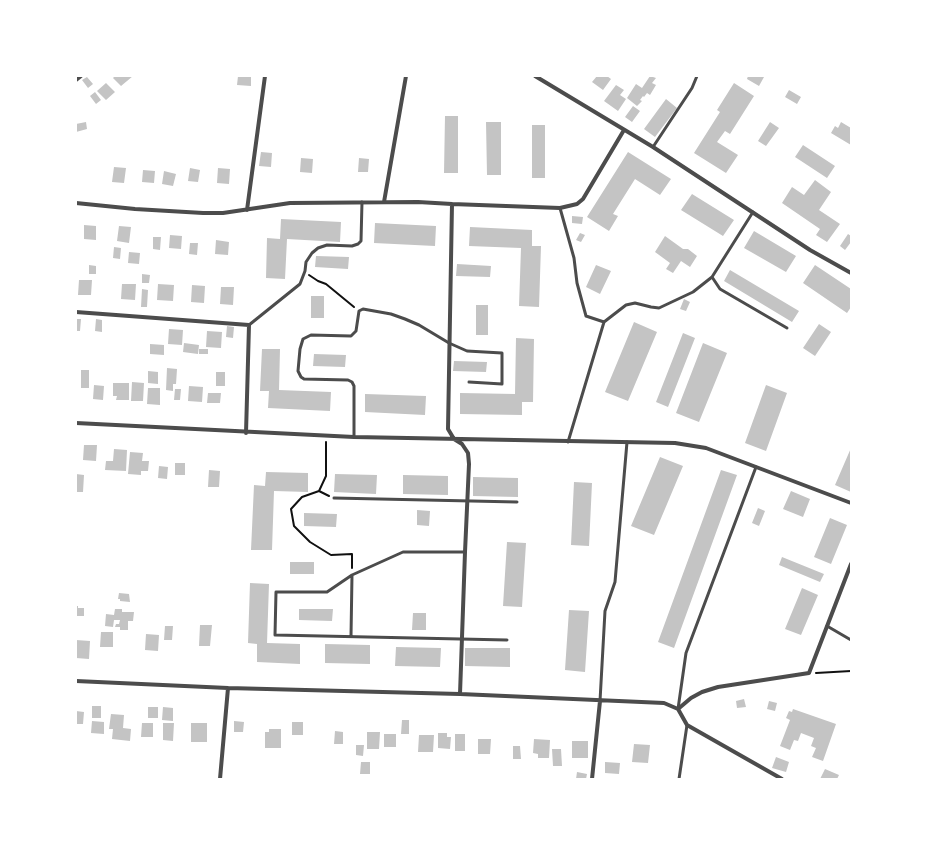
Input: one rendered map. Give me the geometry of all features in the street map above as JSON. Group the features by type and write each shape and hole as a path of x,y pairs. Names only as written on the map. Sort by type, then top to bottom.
{"street":[{"path":"76,80 81,76"},
{"path":"248,210 265,76"},
{"path":"384,202 406,76"},
{"path":"535,76 653,147 810,250 851,273"},
{"path":"76,203 203,213 248,210 290,203 418,202 560,208 577,204 583,199 624,130"},
{"path":"452,204 448,429 454,439 462,444 468,453 470,464 460,694"},
{"path":"76,312 249,325 246,433"},
{"path":"76,423 246,433 354,437 675,443 706,448 851,503"},
{"path":"678,709 690,698 718,687 809,673 851,564"},
{"path":"76,681 228,688 460,694 664,703 678,709 687,725 782,779"},
{"path":"220,779 228,688"},
{"path":"592,779 600,701"}],"lane":[{"path":"653,147 692,88 698,76"},
{"path":"249,325 300,284 305,271 306,262 318,248 326,245 352,246 361,241 362,202"},
{"path":"560,208 574,258 577,283 586,316 604,322"},
{"path":"568,442 604,322 626,306 635,303 659,308 693,292 712,277 753,212"},
{"path":"712,277 720,289 787,328"},
{"path":"354,437 354,386 352,382 348,380 304,379 300,377 298,371 300,349 303,339 311,335 351,336 356,331 359,311 363,309 391,314 419,325 467,351 502,353 502,384 469,382"},
{"path":"600,701 605,611 615,582 627,442"},
{"path":"678,709 686,652 756,467"},
{"path":"334,498 517,502"},
{"path":"465,552 403,552 352,575 327,592 276,592 275,634 507,640"},
{"path":"351,636 352,575"},
{"path":"827,626 851,640"},
{"path":"679,779 687,725"}],"path":[{"path":"305,271 312,278 326,284 359,311"},
{"path":"319,491 326,476 326,436"},
{"path":"334,498 319,491 302,497 291,510 294,526 310,542 331,555 352,554 352,575"},
{"path":"809,673 851,671"}],"building":[{"path":"115,76 133,76 121,86 113,78"},
{"path":"238,76 251,76 251,86 237,85"},
{"path":"597,76 607,76 611,79 603,90 592,82"},
{"path":"650,76 656,78 652,83 656,85 650,95 647,93 644,97 643,96 640,100 642,101 637,106 627,98 636,84 642,88"},
{"path":"748,76 764,77 759,86 747,79"},
{"path":"87,77 93,84 88,88 82,80"},
{"path":"106,83 115,92 106,100 97,91"},
{"path":"734,83 754,96 730,134 725,131 717,142 738,155 726,173 694,153 720,112 717,110"},
{"path":"616,85 624,90 620,95 626,99 618,111 604,101"},
{"path":"789,90 801,97 797,104 785,97"},
{"path":"95,92 101,100 96,104 90,96"},
{"path":"666,99 677,108 655,137 644,129"},
{"path":"633,106 640,111 632,122 625,117"},
{"path":"445,116 458,116 458,173 444,173"},
{"path":"86,122 87,129 76,132 76,124"},
{"path":"486,122 501,122 501,175 487,175"},
{"path":"770,122 779,128 766,146 758,141"},
{"path":"841,122 851,128 851,145 831,133 835,126 838,128"},
{"path":"532,125 545,125 545,178 532,178"},
{"path":"803,145 835,166 827,178 795,157"},
{"path":"261,152 272,153 271,167 259,166"},
{"path":"628,152 671,179 660,195 635,179 613,214 618,216 609,231 587,217"},
{"path":"301,158 313,159 312,173 300,172"},
{"path":"359,158 369,159 368,172 358,172"},
{"path":"114,167 126,168 124,183 112,182"},
{"path":"190,168 200,170 198,182 188,181"},
{"path":"218,168 230,169 229,184 217,183"},
{"path":"143,170 155,171 154,183 142,182"},
{"path":"164,171 176,174 173,186 162,184"},
{"path":"815,180 831,192 819,210 840,224 827,242 816,235 820,229 782,203 792,187 804,195"},
{"path":"692,194 734,220 723,236 681,210"},
{"path":"572,216 583,217 582,224 572,223"},
{"path":"281,219 341,222 340,242 287,239 285,279 266,278 267,238 280,239"},
{"path":"375,223 436,226 435,246 374,243"},
{"path":"84,225 96,226 96,240 84,239"},
{"path":"119,226 131,227 129,243 117,241"},
{"path":"470,227 532,230 532,246 541,246 539,307 519,306 521,248 469,246"},
{"path":"754,231 796,256 786,272 744,248"},
{"path":"580,233 585,235 581,242 576,240"},
{"path":"848,234 851,236 851,242 845,250 840,246"},
{"path":"170,235 182,236 181,249 169,248"},
{"path":"665,236 683,249 688,249 697,256 690,267 681,261 673,273 666,269 670,263 655,252"},
{"path":"153,237 161,237 160,250 153,249"},
{"path":"216,240 229,242 228,255 215,254"},
{"path":"190,243 198,243 197,255 189,254"},
{"path":"114,247 121,248 120,259 113,258"},
{"path":"129,252 140,253 139,264 128,263"},
{"path":"316,256 349,257 348,269 315,267"},
{"path":"457,264 491,266 490,277 456,276"},
{"path":"89,265 96,266 96,274 89,274"},
{"path":"596,265 611,271 600,294 586,287"},
{"path":"815,265 851,289 851,307 847,313 803,283"},
{"path":"730,270 799,311 792,322 724,281"},
{"path":"142,274 150,275 149,283 142,283"},
{"path":"79,280 92,280 91,295 78,295"},
{"path":"122,284 136,284 135,300 121,299"},
{"path":"158,284 174,285 173,301 157,300"},
{"path":"192,285 205,286 204,303 191,302"},
{"path":"221,287 234,287 233,305 220,304"},
{"path":"142,289 148,290 147,307 141,307"},
{"path":"311,296 324,296 324,318 311,318"},
{"path":"684,299 690,302 686,311 680,309"},
{"path":"476,305 488,305 488,335 476,335"},
{"path":"76,319 81,319 80,331 76,331"},
{"path":"96,319 102,320 102,332 95,331"},
{"path":"634,322 657,332 628,401 605,392"},
{"path":"819,324 831,332 815,356 803,348"},
{"path":"227,326 234,327 233,338 226,337"},
{"path":"169,329 183,330 182,345 168,344"},
{"path":"207,331 222,332 221,348 206,347"},
{"path":"683,333 695,338 668,407 656,402"},
{"path":"516,338 534,339 533,402 522,402 522,415 460,414 460,393 515,394"},
{"path":"184,343 199,345 198,354 183,352"},
{"path":"703,343 727,353 699,422 676,413"},
{"path":"150,344 164,345 164,355 150,354"},
{"path":"199,349 208,349 208,354 199,354"},
{"path":"262,349 280,349 279,390 331,392 330,411 268,408 269,391 260,391"},
{"path":"314,354 346,355 345,367 313,366"},
{"path":"454,361 487,362 486,372 453,371"},
{"path":"167,368 177,369 176,384 173,384 173,391 166,390"},
{"path":"81,370 89,370 89,388 81,388"},
{"path":"148,371 158,372 158,384 148,383"},
{"path":"216,372 225,372 225,386 216,386"},
{"path":"132,382 144,383 143,401 131,401"},
{"path":"113,383 129,383 129,400 116,400 117,396 113,396"},
{"path":"94,385 104,386 103,400 93,399"},
{"path":"766,385 787,393 766,451 745,443"},
{"path":"189,386 203,387 202,402 188,401"},
{"path":"148,388 160,388 160,405 147,404"},
{"path":"175,389 181,389 180,400 174,400"},
{"path":"208,393 221,393 220,403 207,403"},
{"path":"365,394 426,396 425,415 365,412"},
{"path":"84,445 97,445 96,461 83,460"},
{"path":"851,448 851,492 835,485"},
{"path":"114,449 127,450 126,471 105,470 106,461 113,461"},
{"path":"130,452 143,453 142,461 149,461 148,471 141,471 141,475 128,474"},
{"path":"660,457 683,466 654,535 631,526"},
{"path":"175,463 185,463 185,475 175,475"},
{"path":"159,466 168,467 167,479 158,478"},
{"path":"209,470 220,471 219,487 208,487"},
{"path":"721,470 737,475 674,648 658,642"},
{"path":"266,472 308,473 308,492 274,491 272,550 251,550 254,485 265,486"},
{"path":"76,474 84,475 83,492 76,492"},
{"path":"335,474 377,475 376,494 334,492"},
{"path":"403,475 448,476 448,495 403,494"},
{"path":"473,477 518,478 518,497 473,496"},
{"path":"574,482 592,483 589,546 571,545"},
{"path":"791,491 810,499 803,517 783,509"},
{"path":"758,508 765,511 759,526 752,523"},
{"path":"417,510 430,511 429,526 417,525"},
{"path":"304,513 337,514 336,527 304,526"},
{"path":"830,518 847,525 831,564 814,557"},
{"path":"507,542 526,543 522,607 503,606"},
{"path":"782,557 824,574 820,582 779,565"},
{"path":"290,562 314,562 314,574 290,574"},
{"path":"250,583 269,584 267,643 300,644 300,664 257,662 257,644 248,643"},
{"path":"802,588 818,595 801,635 785,629"},
{"path":"119,593 129,594 130,602 120,601 120,599 118,599"},
{"path":"76,606 78,606 78,608 84,608 84,616 76,616"},
{"path":"115,609 122,609 122,612 134,612 133,621 128,621 128,630 120,630 120,627 115,627 116,624 119,624 120,620 114,620 113,627 105,626 106,614 114,615"},
{"path":"299,609 333,609 332,621 299,620"},
{"path":"569,610 589,611 585,672 565,670"},
{"path":"413,613 426,613 426,630 412,630"},
{"path":"200,625 212,625 210,646 199,646"},
{"path":"165,626 173,626 172,640 164,640"},
{"path":"101,632 113,632 113,647 100,647"},
{"path":"146,634 159,635 158,651 145,650"},
{"path":"76,640 90,641 89,659 76,658"},
{"path":"325,644 370,645 370,664 325,663"},
{"path":"396,647 441,648 440,667 395,666"},
{"path":"465,648 510,648 510,667 465,666"},
{"path":"744,699 746,707 737,708 736,701"},
{"path":"769,701 777,703 775,711 767,709"},
{"path":"92,706 101,706 101,718 92,718"},
{"path":"148,707 158,707 158,718 148,718"},
{"path":"163,707 173,708 173,721 162,720"},
{"path":"793,709 836,724 823,761 812,757 816,748 811,746 814,738 801,733 798,741 794,740 790,750 780,746 790,720 786,718 789,711 792,712"},
{"path":"76,711 84,712 83,724 76,724"},
{"path":"111,714 124,715 123,728 131,729 130,741 112,739 113,729 109,729"},
{"path":"402,720 409,720 409,734 401,734"},
{"path":"92,721 104,722 104,734 91,733"},
{"path":"234,721 244,722 243,732 234,732"},
{"path":"292,722 303,722 303,735 292,735"},
{"path":"142,723 153,723 153,737 141,737"},
{"path":"163,723 174,723 173,741 163,740"},
{"path":"191,723 207,723 207,742 191,742"},
{"path":"269,729 281,729 281,748 265,748 265,732 269,732"},
{"path":"335,731 343,732 343,744 334,744"},
{"path":"367,732 380,732 379,749 367,749"},
{"path":"438,733 447,733 447,737 451,737 450,749 438,748"},
{"path":"384,734 396,734 396,747 384,747"},
{"path":"455,734 465,734 465,751 455,751"},
{"path":"419,735 434,735 433,752 418,752"},
{"path":"478,739 491,739 490,754 478,754"},
{"path":"534,739 550,740 549,758 538,758 538,754 533,753"},
{"path":"572,741 588,741 588,758 572,758"},
{"path":"634,744 650,745 648,763 632,762"},
{"path":"356,745 364,745 363,756 356,755"},
{"path":"513,746 520,746 521,759 513,759"},
{"path":"552,749 561,749 562,766 553,766"},
{"path":"776,757 789,762 786,772 772,768"},
{"path":"361,762 370,762 370,774 360,774"},
{"path":"605,762 620,763 619,774 605,773"},
{"path":"825,769 839,775 837,779 820,779"},
{"path":"577,772 587,774 586,779 576,779"}]}
